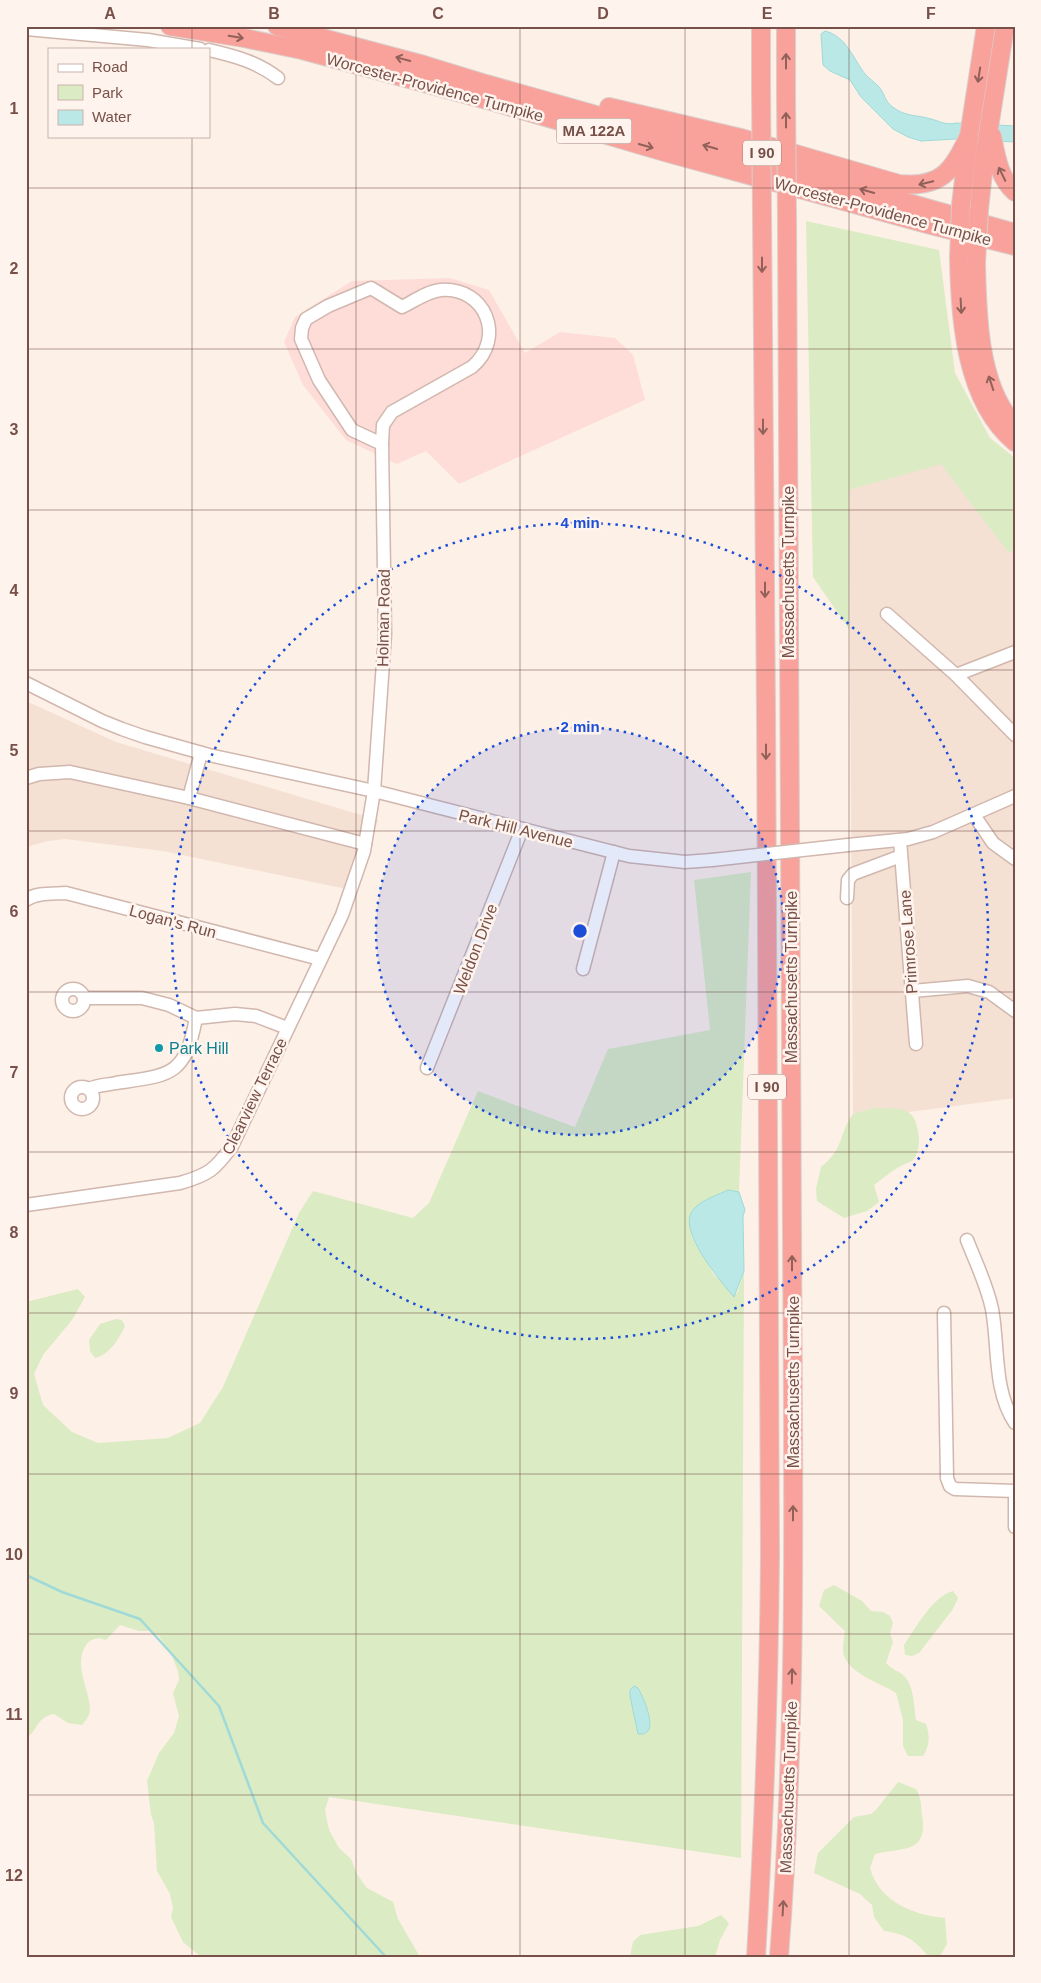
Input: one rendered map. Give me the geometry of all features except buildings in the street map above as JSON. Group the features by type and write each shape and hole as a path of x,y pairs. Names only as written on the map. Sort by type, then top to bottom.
{"highway":[{"name":"Worcester-Providence Turnpike","path":"170,26 244,38 319,55 491,101 931,226 1015,246"},
{"name":"Worcester-Providence Turnpike","path":"277,26 424,65 1015,232"},
{"name":"Massachusetts Turnpike","path":"756,1957 769,1685 770,1564 761,26"},
{"name":"Massachusetts Turnpike","path":"779,1957 789,1792 793,1641 786,26"},
{"path":"986,26 975,150 979,210 976,263 977,303 987,371 1002,409 1015,425"},
{"path":"1005,26 990,124 975,150 961,205 959,257 961,317 973,371 990,415 1015,442"},
{"path":"424,65 468,70 603,106 741,138 900,184 920,185 938,179 975,150"},
{"path":"975,150 1015,192"},
{"path":"931,226 1015,254"}],"street":[{"path":"26,29 148,40 194,48"},
{"path":"210,50 253,62 278,78"},
{"name":"Holman Road","path":"374,791 385,634 383,425 392,412 472,368 483,355 489,336 488,316 478,304 466,296 452,291 438,290 402,307 372,288 336,302 306,319 302,328 301,339 313,367 330,397 352,430 382,444"},
{"path":"887,614 956,675 1015,735"},
{"path":"956,675 1015,652"},
{"name":"Park Hill Avenue","path":"26,683 102,721 145,737 201,753 271,770 374,791 614,852 654,860 675,862 712,860 900,840 933,832 1015,796"},
{"path":"189,798 201,753"},
{"path":"26,778 39,774 70,772 189,798 365,844"},
{"name":"Clearview Terrace","path":"26,1205 180,1183 203,1176 221,1161 232,1146 342,915 365,844 374,791"},
{"path":"974,815 993,843 1015,859"},
{"name":"Weldon Drive","path":"427,1068 522,829"},
{"name":"Primrose Lane","path":"900,840 916,1044"},
{"path":"583,969 614,852"},
{"path":"847,898 848,880 853,874 901,856"},
{"name":"Logan's Run","path":"26,900 46,894 66,893 320,959"},
{"path":"912,991 968,986 989,992 1015,1011"},
{"path":"84,998 142,998 169,1006 196,1018 235,1014 256,1016 287,1028"},
{"path":"89,1089 158,1076 171,1070 181,1063 191,1043 196,1018"},
{"path":"967,1240 987,1289 992,1311 999,1379 1004,1400 1015,1423"},
{"path":"944,1314 947,1478 950,1486 955,1489 1015,1491"},
{"path":"1015,1498 1015,1527"}],"shaded area":[{"path":"450,278 489,290 525,353 560,332 615,338 633,355 645,400 459,484 426,451 397,464 346,440 303,385 284,342 295,317 352,281"},
{"path":"941,463 1008,552 1015,551 1015,1098 909,1112 891,1108 873,1108 853,1114 849,490"},
{"path":"26,701 116,742 378,820 356,891 163,851 65,839 26,847"}],"green space":[{"path":"806,221 939,250 955,373 990,438 1015,458 1015,551 1008,552 941,464 849,490 849,629 813,577"},
{"path":"751,872 739,1192 728,1190 691,1235 714,1275 737,1294 744,1271 741,1858 329,1797 325,1810 329,1830 339,1848 351,1859 357,1874 367,1888 393,1902 398,1919 420,1957 200,1956 183,1942 171,1917 173,1908 170,1894 157,1871 154,1823 151,1815 147,1781 159,1753 174,1733 179,1716 173,1693 179,1680 178,1671 172,1656 159,1636 150,1631 139,1631 120,1625 106,1640 97,1638 90,1641 82,1653 81,1660 81,1669 90,1709 86,1720 82,1725 68,1723 54,1714 43,1718 26,1738 26,1302 78,1289 85,1297 72,1320 43,1355 34,1374 43,1405 72,1432 98,1443 168,1438 200,1423 223,1387 299,1213 313,1191 413,1218 429,1203 478,1091 575,1127 608,1049 710,1030 694,880"},
{"path":"873,1108 900,1109 911,1114 915,1119 917,1127 919,1138 918,1150 913,1160 902,1165 874,1185 879,1202 867,1211 844,1218 817,1201 816,1189 821,1167 834,1154 853,1114"},
{"path":"116,1319 122,1320 125,1326 123,1331 105,1354 95,1358 90,1351 89,1340 100,1324"},
{"path":"834,1585 862,1601 871,1611 883,1612 890,1616 893,1623 890,1633 893,1642 886,1663 908,1681 913,1697 916,1720 926,1724 929,1740 923,1756 908,1756 903,1746 903,1720 896,1693 860,1674 848,1663 844,1656 845,1631 819,1606 824,1590"},
{"path":"953,1591 958,1598 953,1609 919,1653 912,1656 905,1655 904,1645 925,1614 938,1599"},
{"path":"898,1782 916,1789 918,1792 923,1828 921,1837 917,1843 904,1849 875,1854 870,1868 881,1890 899,1905 921,1914 945,1918 947,1944 940,1956 929,1957 909,1939 884,1931 874,1917 872,1905 860,1894 814,1873 818,1853 854,1817 871,1814 876,1810"},
{"path":"721,1915 729,1923 720,1940 715,1957 630,1957 633,1942 640,1935 698,1926"}],"water":[{"path":"825,31 844,43 865,74 879,87 888,102 898,111 948,124 1015,126 1015,142 956,139 921,141 893,129 861,97 850,80 830,71 823,65 821,34"},
{"path":"728,1190 739,1192 745,1210 743,1216 744,1271 734,1297 705,1259 693,1236 690,1225 690,1216 696,1207"},
{"path":"634,1686 638,1688 647,1707 650,1723 649,1729 645,1733 638,1734 630,1696 630,1690"}],"waterway":[{"path":"26,1575 62,1592 140,1619 219,1706 263,1823 386,1957"}],"place":[{"name":"Park Hill","path":"159,1048"}]}
